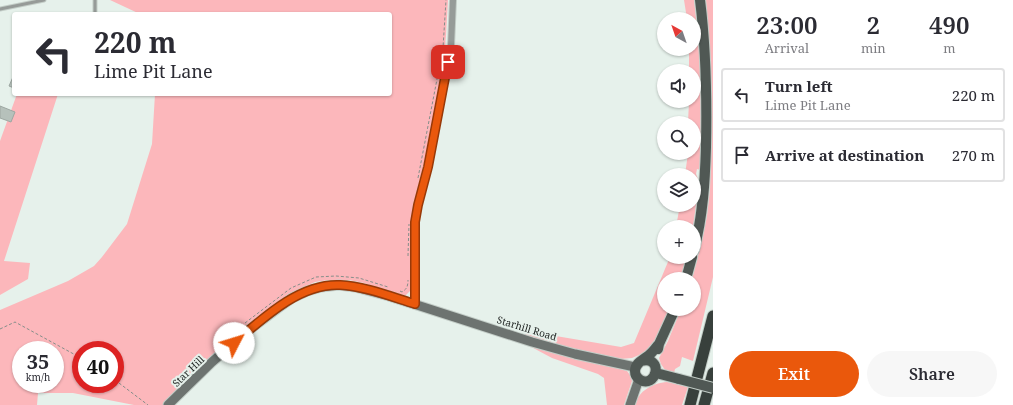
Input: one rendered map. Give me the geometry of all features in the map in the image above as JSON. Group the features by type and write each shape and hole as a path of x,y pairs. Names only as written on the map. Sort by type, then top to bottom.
{"highway":[{"path":"690,405 713,316"},
{"path":"704,405 713,373"}],"main road":[{"path":"700,0 706,88 706,126 705,172 700,220"},
{"path":"659,344 638,364 635,374 642,381 649,380 654,376 659,344 672,316"},
{"path":"638,364 648,360 655,370 679,379 713,388"}],"street":[{"path":"415,304 415,222 428,167 451,46 453,0"},
{"name":"Star Hill","path":"168,405 212,362 245,334 292,298 307,291 321,287 339,285 350,286 415,304"},
{"name":"Starhill Road","path":"415,304 532,342 575,354 638,364"},
{"path":"630,405 639,379"}],"lane":[{"path":"0,9 44,0"},
{"path":"95,12 96,0"}],"path":[{"path":"418,180 443,48 446,0"},
{"path":"408,257 409,218"},
{"path":"244,324 291,288 316,277 336,276 358,278 388,288"},
{"path":"396,290 402,292 406,289 408,286 408,280"},
{"path":"0,329 15,322 72,353"},
{"path":"124,387 148,405"}],"shaded area":[{"path":"110,0 448,0 444,57 428,146 411,220 412,280 410,291 406,295 399,296 364,283 349,280 328,280 315,282 293,292 243,328 211,357 196,367 176,392 163,405 134,405 73,393 124,393 124,341 72,341 72,393 64,393 64,341 12,341 12,393 38,393 37,405 0,405 0,310 68,281 94,266 127,224 152,144 155,96 392,96 392,12 136,12"},
{"path":"684,0 694,0 695,12 686,12"},
{"path":"706,0 713,0 713,277 693,361 682,357 680,366 675,369 674,373 665,370 659,358 678,316 701,316 701,272 694,272 696,264 701,264 701,245 707,216 710,189 712,98"},
{"path":"689,56 699,56 700,64 689,64"},
{"path":"16,96 57,96 4,261 30,263 28,279 0,295 0,141"},
{"path":"689,108 701,108 701,116 688,116"},
{"path":"687,160 700,160 700,168 686,168"},
{"path":"679,212 695,212 694,220 677,220"},
{"path":"667,264 685,264 682,272 664,272"},
{"path":"657,288 657,316 666,316 654,341 646,351 632,358 620,359 558,345 528,337 524,334 532,332 621,347 634,343"},
{"path":"522,342 627,371 632,381 624,405 607,405 604,378 598,374 552,358"},
{"path":"667,382 688,387 682,405 635,405 639,396 647,389 657,384"}],"building":[{"path":"12,79 12,87 9,86"},
{"path":"0,106 15,112 11,122 0,118"}],"route":[{"path":"234,343 292,298 307,291 321,287 339,285 355,287 415,304 415,222 428,167 448,62"}]}
